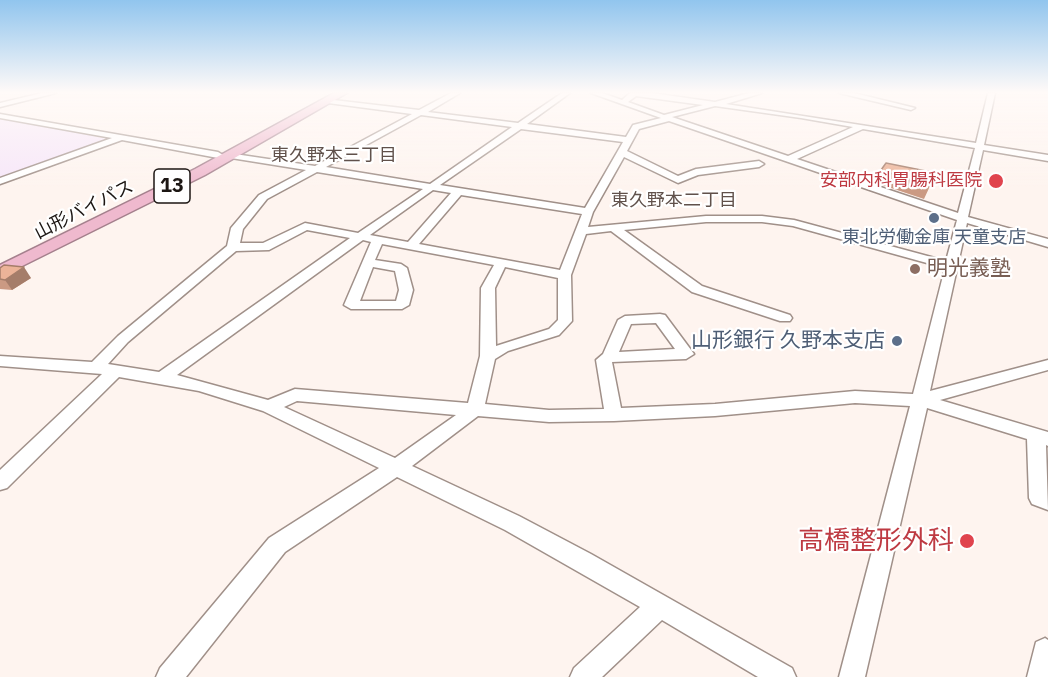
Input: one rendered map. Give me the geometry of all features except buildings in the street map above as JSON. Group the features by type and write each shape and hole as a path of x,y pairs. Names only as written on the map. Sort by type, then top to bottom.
{"highway":[{"name":"山形バイパス","path":"0,272 280,125"},
{"name":"山形バイパス","path":"0,261 225,155"},
{"path":"0,277 30,258"}],"street":[{"path":"47,125 588,212"},
{"path":"0,482 106,369 123,339 233,247 237,228 263,197 401,125"},
{"path":"509,125 628,140"},
{"path":"488,356 502,348 554,332 565,321 565,275 580,231 628,140 636,127 644,125"},
{"path":"686,125 961,218 1048,243"},
{"path":"854,125 1048,158"},
{"path":"852,677 952,266 983,125"},
{"path":"162,378 520,126"},
{"path":"789,159 863,126"},
{"path":"0,181 121,138"},
{"path":"621,153 678,180 696,172 759,164"},
{"path":"411,246 458,192"},
{"path":"580,231 725,218 794,223 952,266"},
{"path":"233,247 265,247 305,226 565,275"},
{"path":"614,228 697,289 785,318"},
{"path":"368,263 401,268 406,290 402,305 351,305 368,263 378,240"},
{"path":"169,677 277,545 397,467 475,410 488,356 488,288 501,263"},
{"path":"609,357 625,320 660,318 687,354 609,357 604,360 614,415"},
{"path":"0,361 106,369 162,378 200,386 268,407 397,467 563,550 783,677"},
{"path":"920,400 975,383 1048,365"},
{"path":"268,407 295,395 549,416 715,410 855,397 920,400 1042,437 1039,498 1048,501"},
{"path":"583,677 660,605"},
{"path":"1040,677 1045,651 1048,653"}],"shaded area":[{"path":"0,125 36,125 112,140 0,180"}],"place":[{"name":"安部内科胃腸科医院","path":"996,181"},
{"name":"東北労働金庫 天童支店","path":"934,218"},
{"name":"明光義塾","path":"915,269"},
{"name":"山形銀行 久野本支店","path":"897,341"},
{"name":"高橋整形外科","path":"967,541"}],"district":[{"name":"東久野本三丁目","path":"334,156"},
{"name":"東久野本二丁目","path":"674,201"}]}
